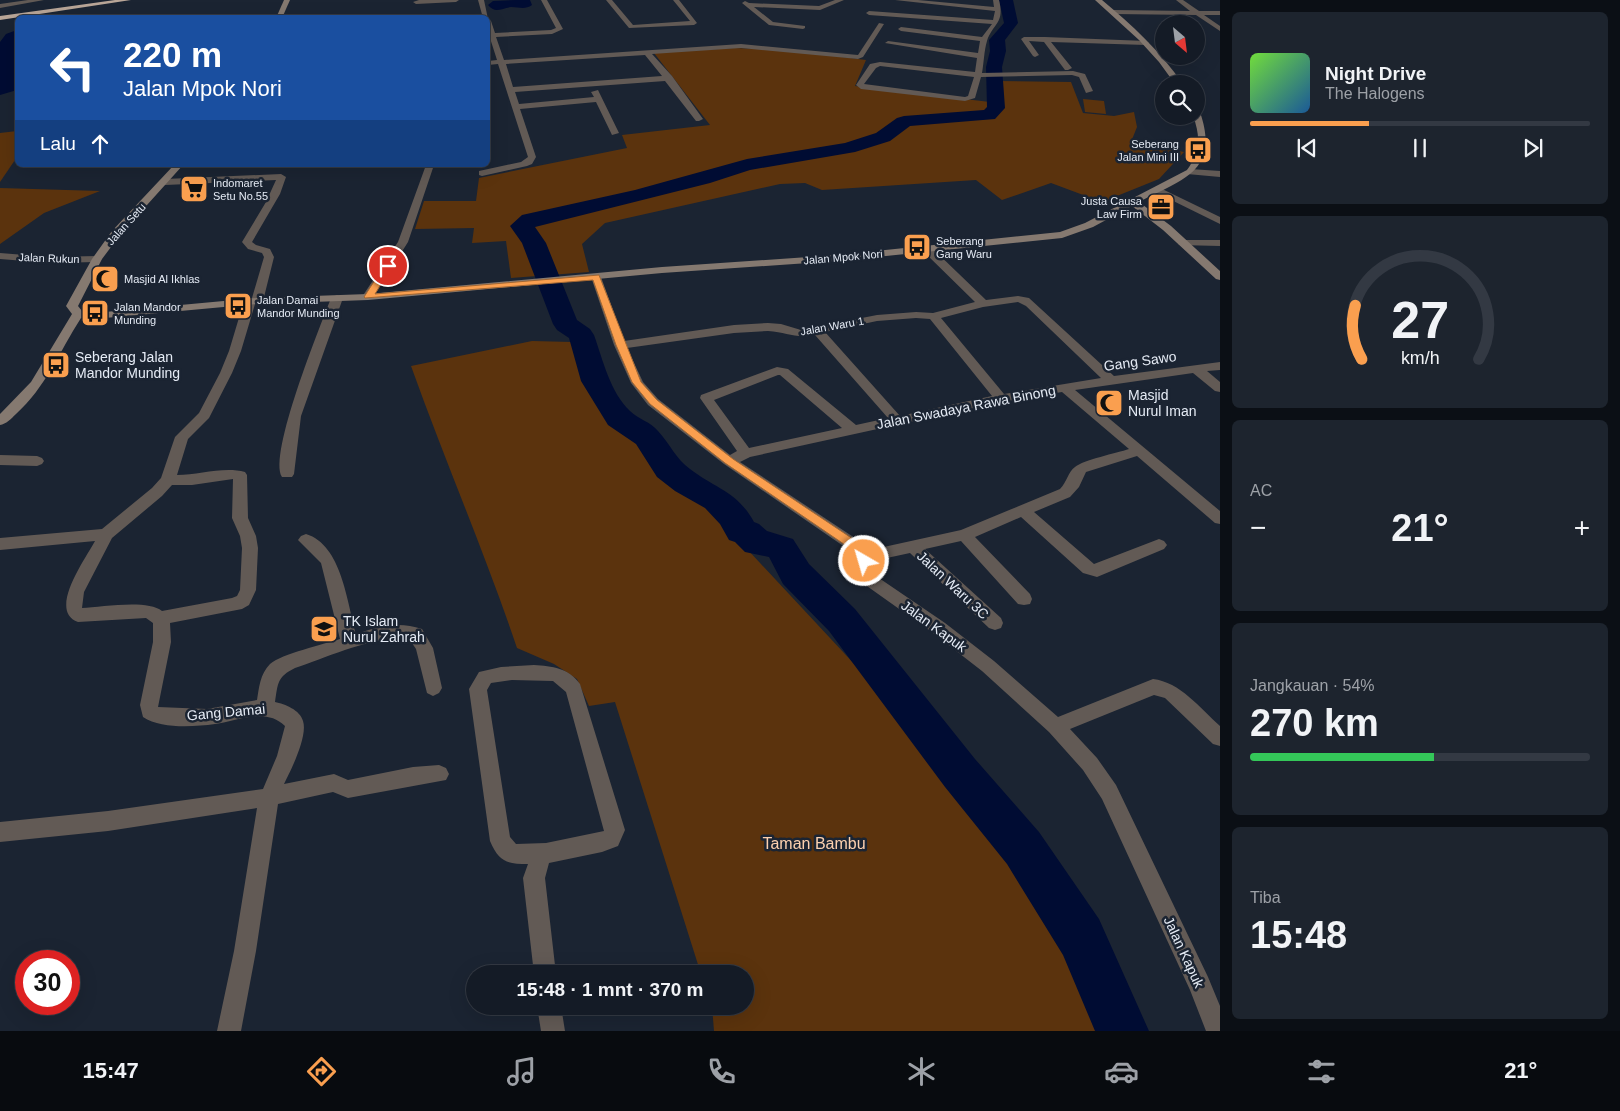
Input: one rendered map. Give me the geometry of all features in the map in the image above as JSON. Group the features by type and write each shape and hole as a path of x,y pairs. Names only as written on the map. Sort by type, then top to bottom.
{"highway":[{"path":"0,18 17,13 97,0"},
{"path":"0,13 17,13 128,0"}],"main road":[{"path":"280,15 287,0"},
{"path":"1098,0 1146,43 1173,75"},
{"path":"1190,172 1199,160 1205,144 1200,125"},
{"name":"Jalan Setu","path":"78,314 73,310 72,306 97,260 116,233 177,167"},
{"name":"Jalan Mpok Nori","path":"368,297 927,249 1062,234 1089,225 1190,172"},
{"path":"1134,202 1220,277"},
{"path":"0,421 37,384 67,329 78,314 94,316 253,301 368,297"}],"street":[{"path":"0,6 41,0"},
{"path":"416,4 456,0"},
{"path":"481,0 485,15"},
{"path":"492,35 552,32 560,29 544,0"},
{"path":"609,0 629,26 633,28 694,23 676,0"},
{"path":"745,2 820,8 841,0"},
{"path":"898,0 998,9"},
{"path":"996,0 998,9 996,22 984,39 978,75 971,98 860,85 873,66 877,64 978,75 1069,72 1082,76 1089,91"},
{"path":"1179,0 1220,29"},
{"path":"745,2 771,24 803,27"},
{"path":"814,15 820,8"},
{"path":"869,13 996,22"},
{"path":"1114,13 1220,14"},
{"path":"797,34 808,21"},
{"path":"490,63 732,46 785,48 859,57 881,24"},
{"path":"482,173 524,164 531,159 532,154 490,28"},
{"path":"901,29 984,39"},
{"path":"1035,55 1024,38 1146,43"},
{"path":"1045,39 1068,68"},
{"path":"785,48 791,41"},
{"path":"888,44 982,56"},
{"path":"646,52 669,78 699,119"},
{"path":"510,90 669,78"},
{"path":"592,84 615,133"},
{"path":"516,107 599,99"},
{"path":"368,297 403,242 429,167"},
{"path":"1190,172 1220,174"},
{"path":"165,182 282,177 277,190 254,225 247,242 252,247 266,251 269,257 226,373 204,415 182,436 168,480 157,492 106,534 76,592 73,604 75,613 83,615 146,611 152,612 159,618 236,604 243,600 248,590 250,548 248,536 240,518 240,475 232,474 192,480 168,480"},
{"path":"1158,190 1220,221"},
{"path":"1183,243 1220,243"},
{"path":"927,249 983,304"},
{"name":"Jalan Rukun","path":"0,256 50,260 97,260"},
{"path":"596,277 620,345 637,382 654,402 729,461 861,550 866,557 964,535 1065,493 1074,484 1076,475 1081,469 1138,451"},
{"path":"287,474 294,416 337,298"},
{"name":"Jalan Waru 1","path":"620,345 768,326 800,334 877,318 916,315 933,316 983,304 1025,300 1112,380"},
{"path":"933,316 1001,398"},
{"path":"817,330 897,420"},
{"name":"Gang Sawo","path":"1065,388 1220,366"},
{"path":"1196,369 1220,388"},
{"path":"746,454 706,398 781,371 853,430"},
{"name":"Jalan Swadaya Rawa Binong","path":"729,461 746,454 897,420 1001,398 1065,388 1220,518"},
{"path":"0,460 37,461"},
{"path":"1024,511 1088,569 1097,571 1159,545"},
{"path":"0,544 106,534"},
{"path":"964,535 1024,599"},
{"path":"306,540 318,549 328,561 350,643"},
{"name":"Jalan Waru 3C","path":"912,546 995,623"},
{"name":"Jalan Kapuk","path":"866,557 863,568 870,580 988,666 1056,726 1090,764 1108,792 1200,985 1218,1031"},
{"name":"Gang Damai","path":"159,618 163,634 153,679 149,711 155,715 165,716 212,716 265,707 279,710 289,716 295,723 287,756 269,797 246,951 229,1031"},
{"path":"265,707 269,681 277,669 289,663 392,630 403,630 416,634 424,648 432,688"},
{"path":"522,672 558,674 568,680 574,689 615,830 610,839 600,844 576,846 559,852 542,854 510,854 500,841 478,689 485,677 495,674 522,672"},
{"path":"1056,726 1153,687 1163,688 1171,693 1220,738"},
{"path":"0,832 108,821 269,797 334,783 348,789 413,776 439,774"},
{"path":"542,854 534,878 544,965"},
{"path":"550,1015 553,1031"}],"green space":[{"path":"735,48 786,50 866,60 855,86 990,102 997,81 1071,82 1083,113 1114,116 1134,112 1137,127 1131,142 1184,152 1159,179 1102,202 1051,183 1002,200 976,180 822,190 805,183 780,184 605,223 582,244 589,272 511,278 506,241 472,243 474,228 415,229 424,201 476,201 479,178 627,148 622,135 710,125 654,53"},
{"path":"1083,99 1104,101 1106,114 1085,112"},
{"path":"15,131 15,160 0,182 0,133"},
{"path":"0,188 100,191 44,213 0,244"},
{"name":"Taman Bambu","path":"532,341 572,342 585,375 898,711 1102,973 1122,1031 714,1031 713,1015 754,1015 754,965 698,965 615,702 589,706 577,679 554,664 517,648 492,577 411,366"}],"water":[{"path":"530,0 532,5 524,8 511,7 496,10 488,5 493,1"},
{"path":"15,31 15,91 0,95 0,42 6,34"}],"waterway":[{"path":"1006,0 1011,23 997,40 998,51 994,67 996,108 989,115 904,122 883,137 848,148 747,165 703,179 636,196 530,220 521,226 529,233 534,243 566,324 581,335 595,381 619,418 647,437 668,469 686,483 717,500 734,517 741,531 747,533 757,543 775,545 781,548 796,574 842,620 960,773 1023,848 1081,937 1122,1031"}],"place":[{"name":"Seberang Jalan Mini III","path":"1198,150"},
{"name":"Indomaret Setu No.55","path":"194,189"},
{"name":"Justa Causa Law Firm","path":"1161,207"},
{"name":"Seberang Gang Waru","path":"917,247"},
{"name":"Masjid Al Ikhlas","path":"105,279"},
{"name":"Jalan Damai Mandor Munding","path":"238,306"},
{"name":"Jalan Mandor Munding","path":"95,313"},
{"name":"Seberang Jalan Mandor Munding","path":"56,365"},
{"name":"Masjid Nurul Iman","path":"1109,403"},
{"name":"TK Islam Nurul Zahrah","path":"324,629"}],"route":[{"path":"388,266 368,297 596,277 620,345 637,382 654,402 729,461 861,550 866,557 864,561"}]}
